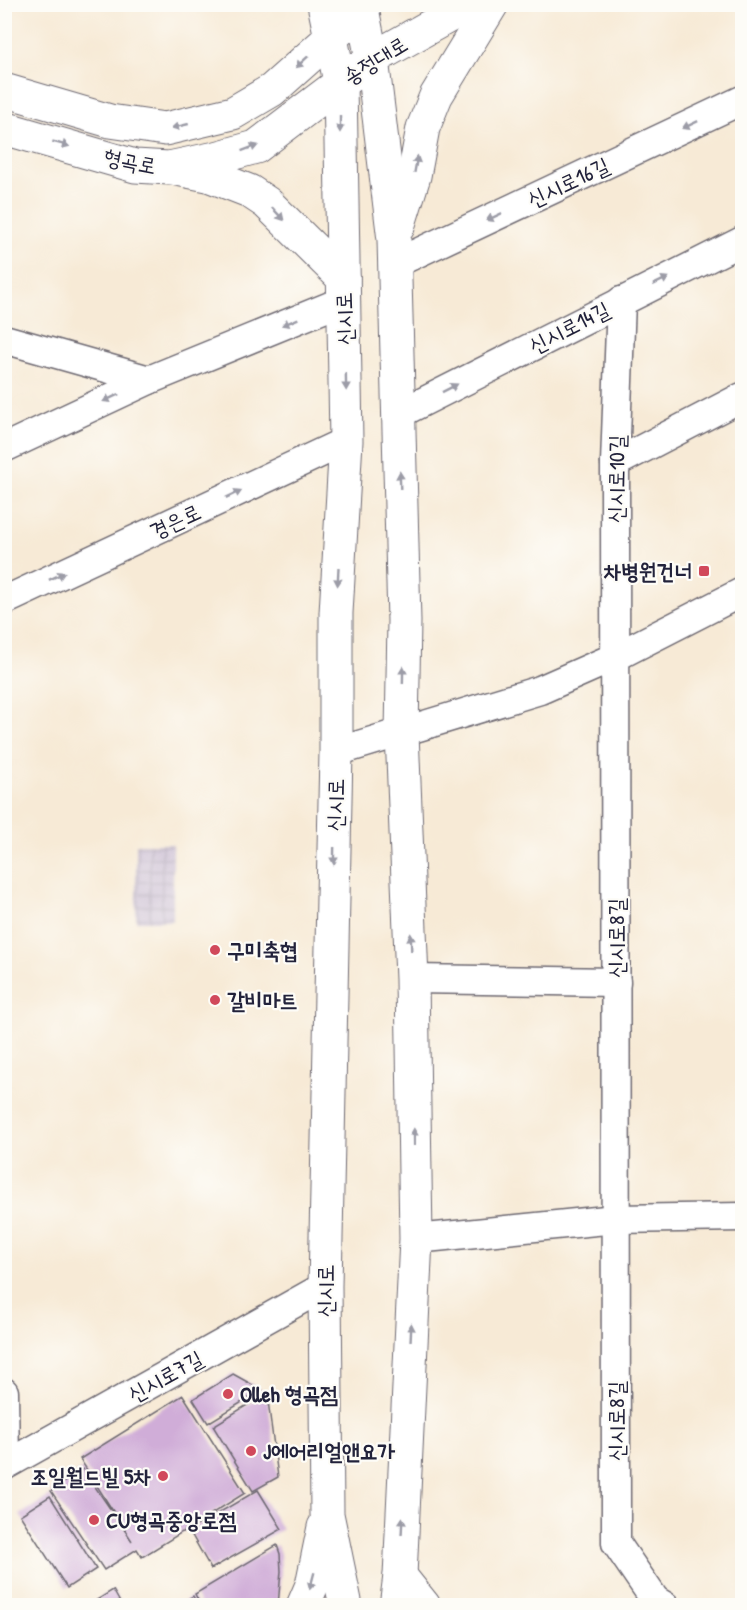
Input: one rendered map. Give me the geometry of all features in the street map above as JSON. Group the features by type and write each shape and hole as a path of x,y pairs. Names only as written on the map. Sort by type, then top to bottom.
{"street":[{"name":"송정대로","path":"286,124 372,59 470,4"},
{"path":"394,252 414,176 423,128 436,96 492,4"},
{"name":"송정대로","path":"272,90 328,20 367,7"},
{"path":"367,7 394,252 404,621 402,733 412,979 416,1239 398,1591 424,1605"},
{"name":"신시로","path":"328,20 340,82 346,441 336,613 336,752 325,1286 327,1514 346,1605"},
{"name":"형곡로","path":"4,90 111,121 165,129 233,113 272,90"},
{"name":"신시로16길","path":"394,252 742,100"},
{"name":"형곡로","path":"4,128 135,166 169,168 256,147 286,124"},
{"path":"4,448 344,289 267,202 249,191 208,175 169,168"},
{"name":"신시로14길","path":"398,415 742,241"},
{"name":"신시로10길","path":"615,657 615,463 621,301"},
{"path":"4,339 149,380"},
{"path":"615,463 742,397"},
{"name":"경은로","path":"4,601 346,441"},
{"path":"336,752 540,690 615,657 742,592"},
{"name":"신시로8길","path":"615,657 616,1542 655,1600 665,1605"},
{"path":"412,979 616,982"},
{"path":"416,1239 616,1219 742,1217"},
{"name":"신시로7길","path":"4,1392 5,1466 325,1286"},
{"path":"303,1605 312,1585 327,1514"}],"shaded area":[{"path":"136,844 173,844 173,921 136,921"}],"building":[{"name":"Olleh 형곡점","path":"233,1374 262,1390 208,1423 193,1399"},
{"name":"J에어리얼앤요가","path":"267,1393 278,1477 253,1491 213,1426"},
{"name":"조일월드빌 5차","path":"183,1395 245,1493 142,1557 137,1549 104,1570 51,1491 83,1469 132,1541 80,1459"},
{"path":"258,1490 282,1529 211,1569 189,1530"},
{"path":"50,1496 96,1569 67,1588 20,1515"},
{"path":"277,1545 281,1571 278,1606 201,1606 195,1594"},
{"path":"113,1590 122,1606 87,1606"},
{"path":"193,1596 198,1606 175,1606"}],"place":[{"name":"차병원건너","path":"704,571"},
{"name":"구미축협","path":"215,950"},
{"name":"갈비마트","path":"215,1000"},
{"name":"Olleh 형곡점","path":"228,1394"},
{"name":"J에어리얼앤요가","path":"251,1451"},
{"name":"조일월드빌 5차","path":"163,1476"},
{"name":"CU형곡중앙로점","path":"94,1520"}]}
